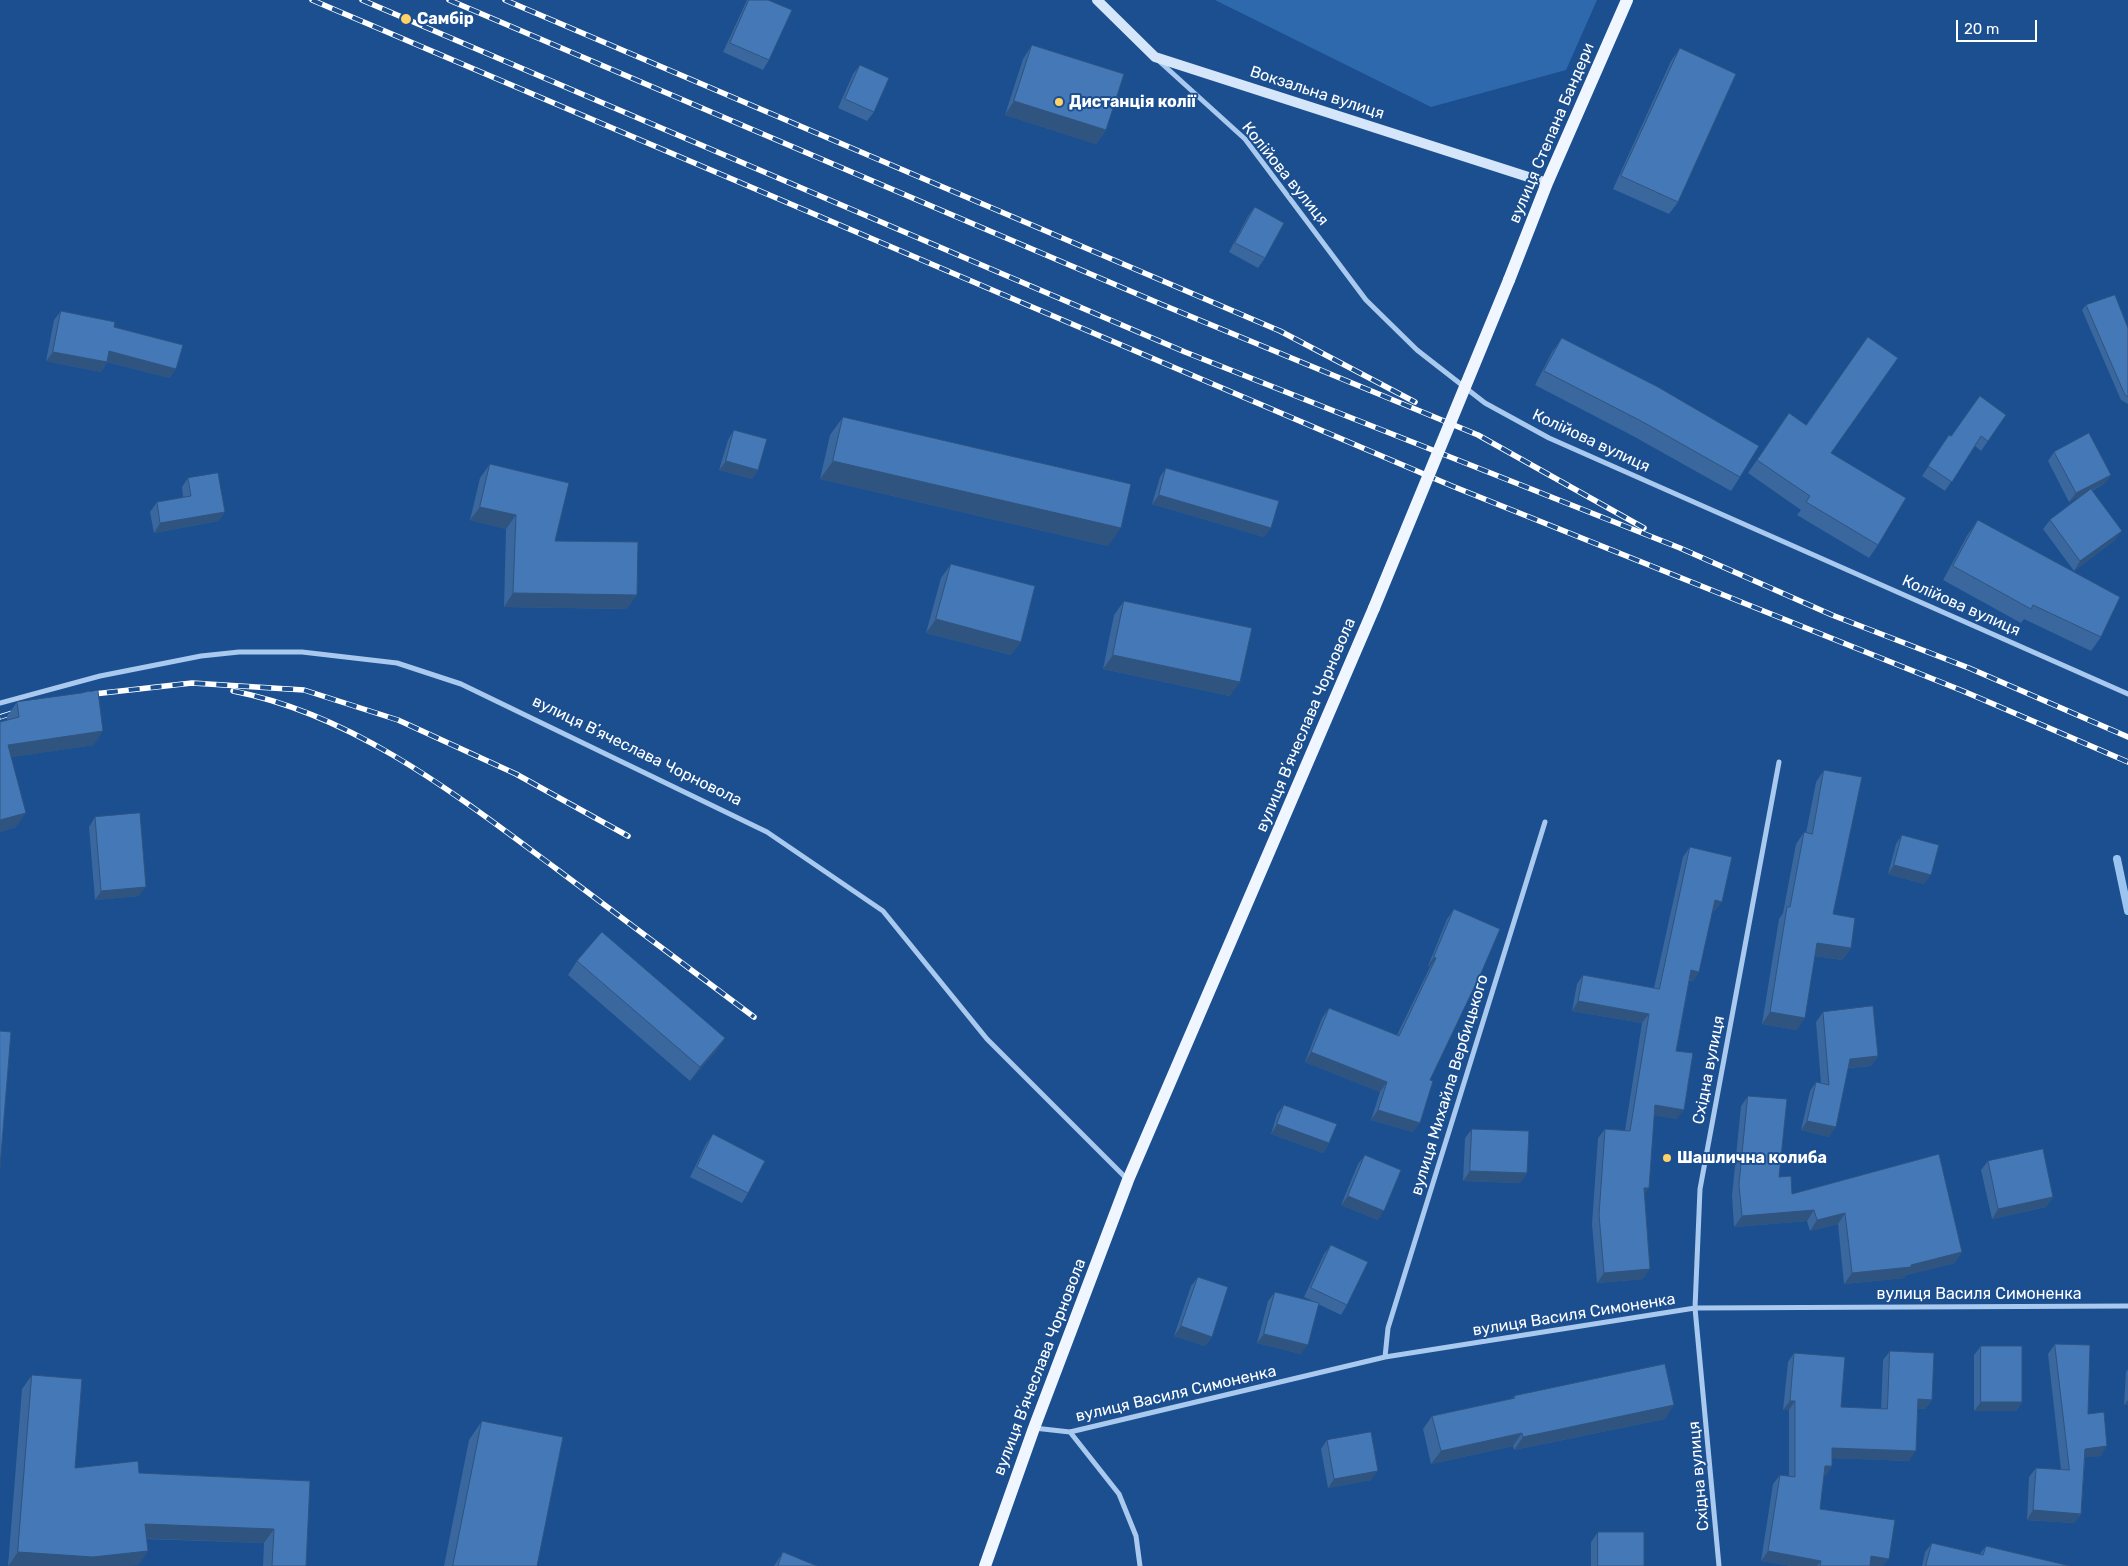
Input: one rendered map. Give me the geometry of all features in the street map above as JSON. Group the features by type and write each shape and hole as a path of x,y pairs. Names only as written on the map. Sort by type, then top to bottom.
{"main road":[{"name":"Вокзальна вулиця","path":"1097,0 1155,57 1548,183"},
{"name":"вулиця Степана Бандери","path":"1509,280 1548,183 1627,0"},
{"name":"вулиця Вʼячеслава Чорновола","path":"985,1566 1034,1428 1128,1180 1374,608 1509,280"}],"street":[{"name":"Колійова вулиця","path":"1155,57 1245,139 1366,300 1417,350 1485,403 1549,438 2128,694"},
{"name":"вулиця Вʼячеслава Чорновола","path":"0,703 100,676 201,656 239,652 302,652 397,663 461,684 767,832 883,911 987,1039 1128,1180"},
{"name":"Східна вулиця","path":"1719,1566 1695,1308 1700,1189 1779,762"},
{"name":"вулиця Михайла Вербицького","path":"1385,1357 1388,1328 1545,822"},
{"name":"вулиця Василя Симоненка","path":"1034,1428 1070,1432 1385,1357 1695,1308 2128,1306"},
{"path":"1070,1432 1119,1494 1136,1536 1140,1566"}],"shaded area":[{"path":"1215,0 1597,0 1566,70 1431,107"}],"building":[{"path":"749,0 768,0 792,10 769,60 730,43"},
{"name":"Дистанція колії","path":"1032,45 1124,74 1106,130 1014,101"},
{"path":"1680,48 1736,74 1678,202 1621,176"},
{"path":"860,65 889,78 874,112 845,99"},
{"path":"1255,207 1284,223 1265,258 1235,243"},
{"path":"2115,295 2128,328 2128,397 2125,395 2086,305"},
{"path":"61,311 115,322 114,327 183,345 176,369 109,351 107,362 53,352"},
{"path":"1868,337 1898,358 1831,453 1906,498 1878,545 1806,502 1810,496 1757,460 1789,413 1806,425"},
{"path":"1562,338 1658,387 1759,446 1740,477 1643,422 1544,371"},
{"path":"1980,396 2006,415 1988,441 1981,436 1952,482 1928,466 1949,435 1951,436"},
{"path":"843,417 1131,484 1121,528 833,461"},
{"path":"734,430 767,439 758,470 726,461"},
{"path":"2089,433 2111,475 2076,493 2054,452"},
{"path":"490,464 569,483 555,541 638,542 637,595 513,593 516,515 480,507"},
{"path":"1166,468 1279,501 1271,528 1159,495"},
{"path":"218,473 225,512 160,523 157,502 191,496 188,478"},
{"path":"2091,489 2122,531 2080,561 2050,520"},
{"path":"1978,520 2120,597 2101,637 2033,605 2031,609 1953,566"},
{"path":"951,564 1035,586 1021,642 936,619"},
{"path":"1124,601 1252,628 1240,682 1113,655"},
{"path":"98,691 103,731 8,745 26,813 0,820 0,722 19,717 17,702"},
{"path":"1824,770 1862,777 1833,914 1855,918 1851,948 1817,943 1805,1018 1770,1012 1787,907 1790,907 1804,832 1812,834"},
{"path":"140,813 146,887 101,891 95,817"},
{"path":"1902,835 1939,845 1931,875 1894,865"},
{"path":"1690,847 1732,857 1722,902 1715,900 1699,972 1691,970 1676,1051 1693,1053 1684,1110 1655,1105 1649,1188 1644,1188 1650,1269 1604,1273 1599,1215 1605,1129 1630,1131 1649,1014 1578,1001 1583,975 1659,989"},
{"path":"1454,909 1500,929 1430,1080 1433,1081 1420,1123 1378,1110 1387,1082 1311,1052 1329,1008 1399,1036 1436,958 1434,957"},
{"path":"602,932 725,1038 700,1067 577,961"},
{"path":"1873,1006 1878,1056 1850,1059 1836,1127 1807,1121 1816,1082 1829,1085 1823,1012"},
{"path":"0,1031 11,1032 0,1167"},
{"path":"1748,1096 1787,1099 1779,1177 1791,1176 1792,1194 1939,1154 1962,1252 1911,1265 1911,1267 1852,1273 1845,1213 1817,1220 1814,1210 1742,1216 1739,1185"},
{"path":"1284,1105 1337,1124 1329,1143 1277,1124"},
{"path":"1472,1129 1529,1131 1527,1173 1470,1171"},
{"path":"713,1134 765,1161 748,1193 697,1167"},
{"path":"2043,1149 2053,1197 1998,1209 1988,1161"},
{"path":"1365,1155 1401,1170 1384,1211 1348,1196"},
{"path":"1331,1245 1368,1262 1347,1305 1311,1288"},
{"path":"1198,1277 1228,1287 1212,1337 1181,1326"},
{"path":"1275,1292 1319,1303 1308,1345 1264,1334"},
{"path":"2055,1344 2090,1345 2088,1414 2104,1412 2107,1446 2085,1449 2081,1514 2033,1510 2036,1468 2069,1470"},
{"path":"1981,1346 2022,1346 2022,1402 1981,1402"},
{"path":"1890,1351 1934,1353 1932,1400 1918,1399 1916,1451 1832,1448 1832,1466 1825,1466 1820,1509 1895,1520 1889,1559 1871,1556 1870,1566 1820,1566 1821,1561 1768,1551 1780,1475 1795,1477 1795,1401 1790,1401 1794,1353 1845,1357 1841,1407 1887,1409"},
{"path":"1665,1364 1674,1405 1523,1437 1522,1433 1441,1451 1432,1416 1515,1398 1514,1396"},
{"path":"32,1375 82,1379 75,1468 138,1461 139,1473 310,1481 306,1566 272,1566 274,1529 145,1524 148,1551 93,1557 18,1552"},
{"path":"482,1421 563,1437 537,1566 453,1566"},
{"path":"1371,1432 1378,1471 1334,1479 1327,1440"},
{"path":"1598,1532 1644,1532 1644,1566 1598,1566"},
{"path":"1932,1543 1983,1555 1986,1546 2070,1566 1926,1566"},
{"path":"783,1552 817,1566 778,1566"}],"waterway":[{"path":"2117,859 2128,911"}],"railway":[{"path":"312,0 1452,486 1963,691 2128,762"},
{"path":"362,0 1185,352 1680,548 1832,615 1969,668 2128,737"},
{"path":"449,0 1163,305 1478,435 1644,528"},
{"path":"505,0 1280,331 1415,402"},
{"path":"85,695 192,683 304,690 398,720 516,774 628,836"},
{"path":"233,691 278,703 322,719 364,739 404,762 483,815 754,1017"},
{"path":"0,717 22,710"}],"place":[{"name":"Самбір","path":"406,19"},
{"name":"Дистанція колії","path":"1059,102"},
{"name":"Шашлична колиба","path":"1667,1158"}]}
